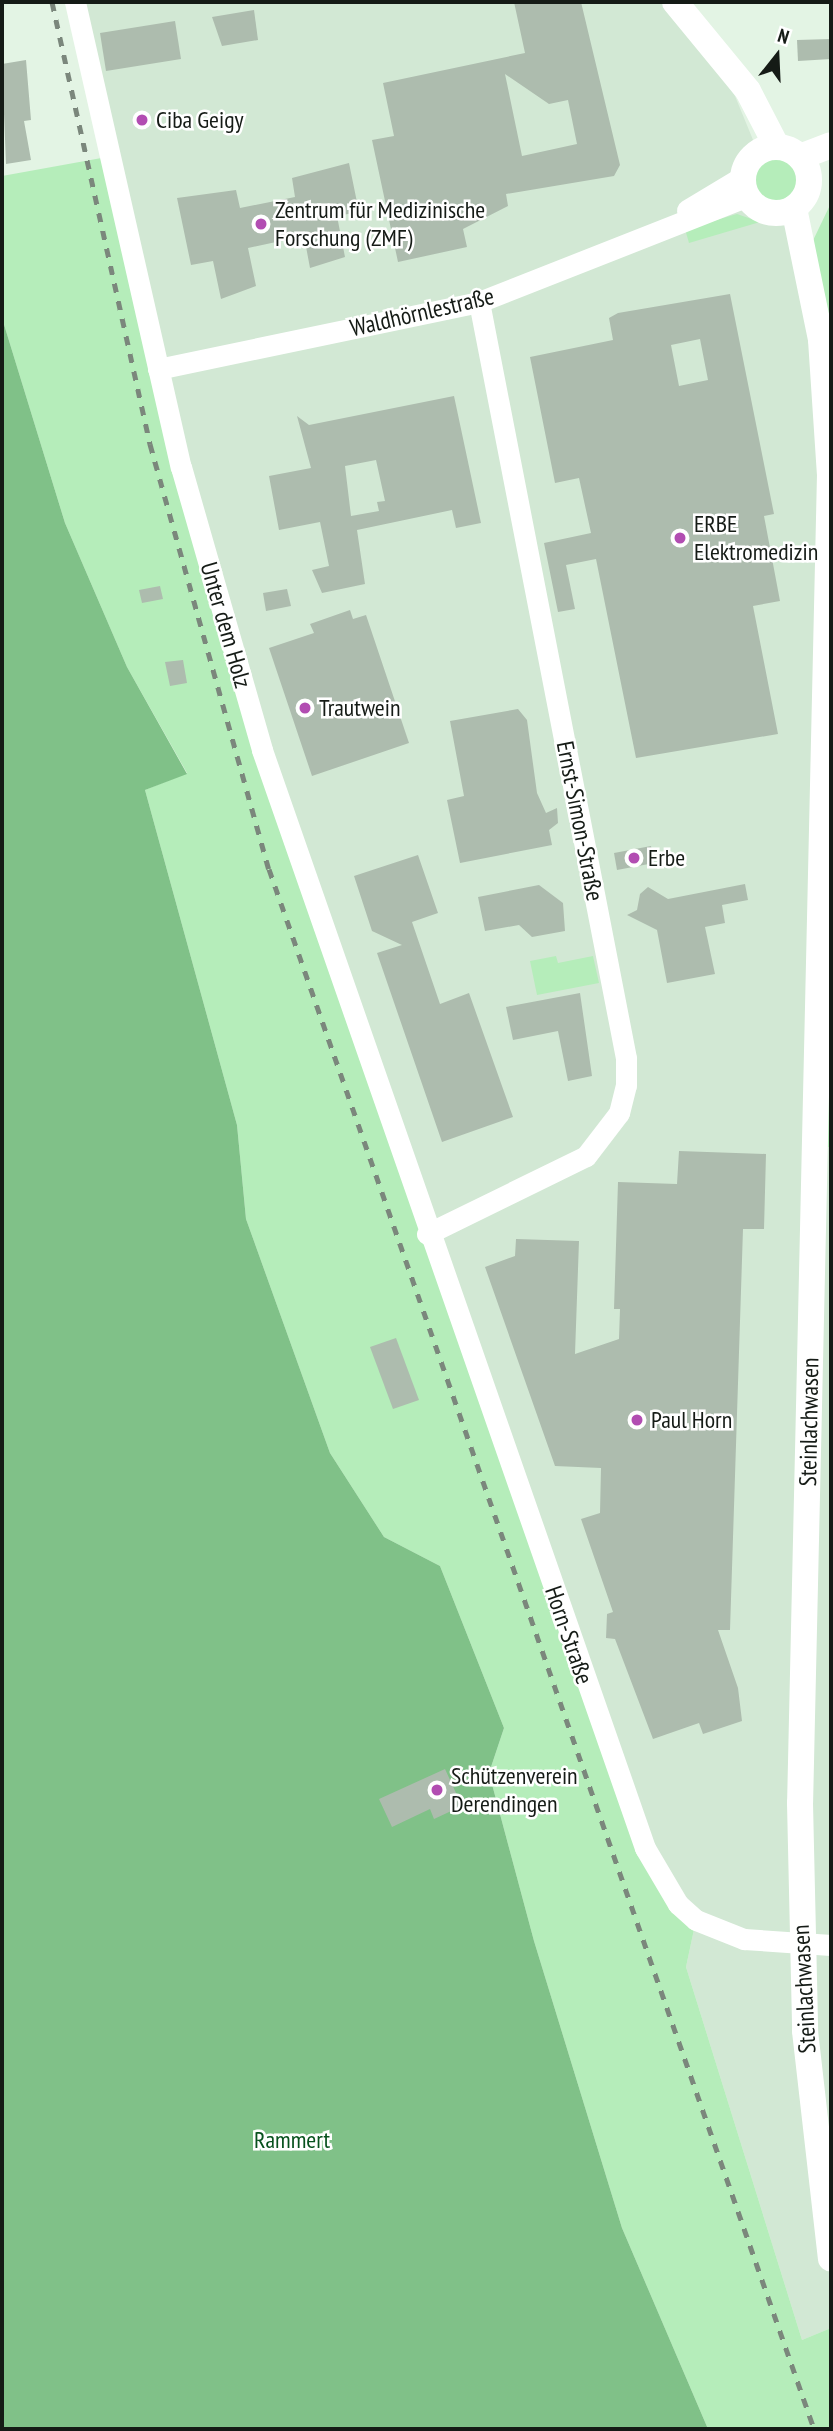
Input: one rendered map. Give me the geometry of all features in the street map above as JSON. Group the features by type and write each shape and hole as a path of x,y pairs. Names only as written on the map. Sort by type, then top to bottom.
{"street":[{"name":"Unter dem Holz","path":"75,2 158,369 262,750 427,1234"},
{"path":"675,2 729,69 773,146 809,183"},
{"path":"773,146 831,145"},
{"path":"773,146 744,187 764,212 794,208 809,183 831,168"},
{"name":"Waldhörnlestraße","path":"158,369 479,302 675,220 744,187"},
{"name":"Steinlachwasen","path":"794,208 821,340 830,464 822,1234 801,1945 813,2127 831,2259"},
{"name":"Ernst-Simon-Straße","path":"427,1234 586,1156 620,1113 626,1085 624,1047 479,302"},
{"name":"Horn-Straße","path":"427,1234 645,1848 678,1904 696,1920 744,1939 831,1945"}],"shaded area":[{"path":"75,2 671,2 735,96 758,152 794,208 821,340 817,1147 831,1147 831,2328 802,2340 686,1967 696,1920 645,1848 262,750"}],"green space":[{"path":"107,157 208,566 645,1848 696,1920 686,1967 802,2340 831,2328 831,2429 708,2429 622,2228 534,1941 489,1773 504,1728 440,1566 384,1537 330,1453 246,1219 237,1125 145,790 187,773 127,667 65,523 2,318 2,176"},
{"path":"777,157 793,164 800,180 793,196 777,203 761,196 754,180 761,164"},
{"path":"831,203 831,1147 816,1147 829,630 806,255"},
{"path":"737,214 760,222 689,243 685,229"},
{"name":"Rammert","path":"2,318 65,523 127,667 187,774 145,790 237,1125 246,1219 330,1453 384,1537 440,1566 504,1728 489,1773 534,1941 622,2228 708,2429 2,2429"},
{"path":"556,956 558,963 593,956 599,983 537,995 530,961"}],"building":[{"path":"514,2 581,2 620,165 614,176 506,194 508,206 463,229 467,247 398,262 372,140 394,136 383,83 525,53","holes":["505,74 549,104 568,100 577,144 522,156"]},
{"path":"254,10 258,40 222,46 212,17"},
{"path":"175,21 181,59 106,71 100,33"},
{"path":"831,39 831,59 798,61 797,40"},
{"path":"26,60 31,120 24,121 31,160 6,164 2,64"},
{"name":"Zentrum für Medizinische Forschung (ZMF)","path":"349,163 359,212 337,216 345,257 310,268 304,236 248,248 256,286 221,299 213,261 191,265 177,198 236,190 240,208 295,197 292,178"},
{"name":"ERBE Elektromedizin","path":"730,294 774,514 764,516 780,601 753,606 778,734 636,758 596,559 566,565 575,609 558,612 544,543 591,533 579,478 555,483 530,357 613,340 609,318 618,313","holes":["700,339 708,380 679,386 671,345"]},
{"path":"454,396 481,523 456,528 452,510 357,530 365,584 322,593 312,570 329,566 320,522 279,530 269,476 311,468 297,416 309,425","holes":["376,460 385,501 377,502 379,511 351,516 345,466"]},
{"path":"160,586 163,599 142,603 139,590"},
{"path":"287,589 291,606 266,611 263,593"},
{"path":"350,610 353,619 366,615 409,743 312,776 269,648 314,633 310,624"},
{"path":"183,660 187,683 170,686 165,662"},
{"path":"518,709 527,720 537,793 546,813 557,808 558,823 549,830 552,845 460,863 447,800 464,796 450,721"},
{"name":"Erbe","path":"651,846 654,863 617,870 614,853"},
{"path":"418,855 438,913 412,922 440,1004 469,993 513,1117 442,1142 377,953 402,945 372,931 354,876"},
{"path":"745,884 748,900 722,905 725,923 705,927 715,974 667,983 657,930 627,915 637,910 640,894 648,887 668,899"},
{"path":"539,885 563,903 565,931 532,937 519,925 485,931 478,897"},
{"path":"580,993 592,1076 568,1081 558,1031 513,1040 506,1007"},
{"name":"Paul Horn","path":"679,1151 766,1154 764,1229 743,1229 730,1630 718,1630 738,1688 742,1721 703,1734 699,1723 653,1739 615,1639 606,1638 607,1614 613,1612 581,1519 600,1513 601,1468 555,1466 485,1267 515,1256 516,1239 579,1241 575,1354 619,1339 620,1309 614,1309 618,1182 677,1184"},
{"path":"396,1338 419,1400 393,1409 370,1347"},
{"path":"445,1769 462,1806 434,1819 430,1809 392,1827 379,1799"}],"railway":[{"path":"52,2 150,444 269,869 814,2429"}],"place":[{"name":"Ciba Geigy","path":"142,120"},
{"name":"Zentrum für Medizinische Forschung (ZMF)","path":"261,224"},
{"name":"ERBE Elektromedizin","path":"680,538"},
{"name":"Trautwein","path":"305,708"},
{"name":"Erbe","path":"634,858"},
{"name":"Paul Horn","path":"637,1420"},
{"name":"Schützenverein Derendingen","path":"437,1790"}]}
